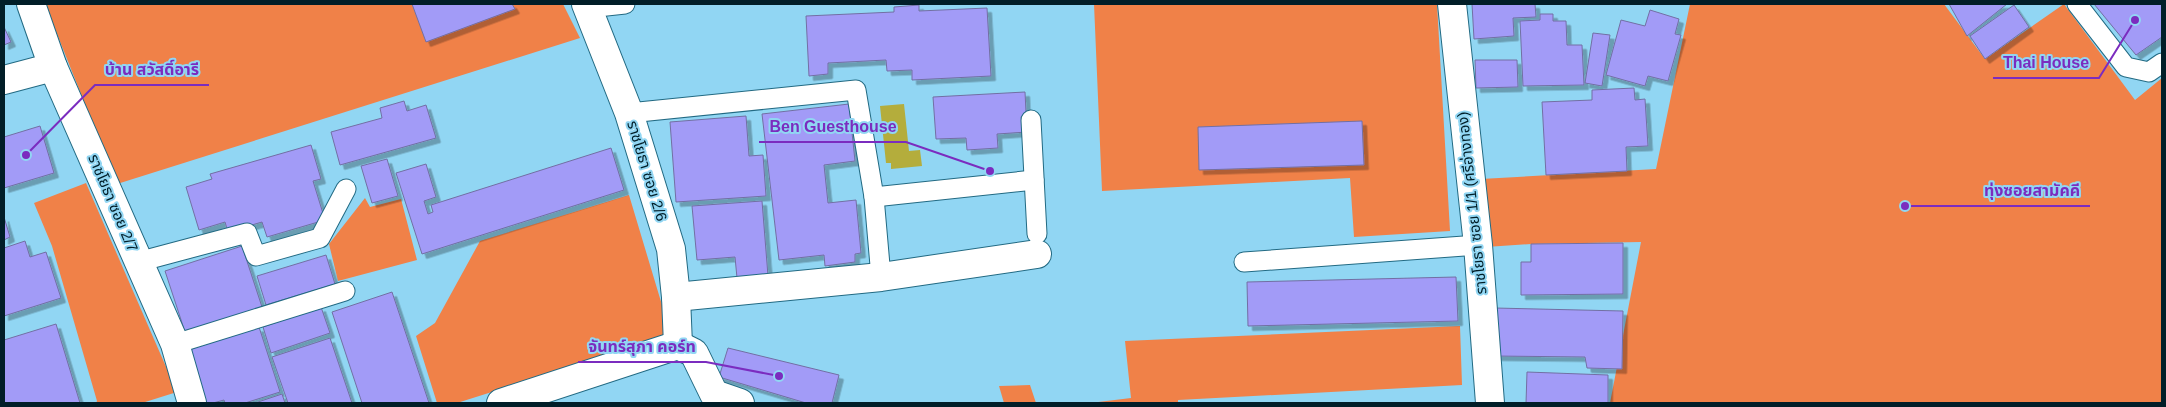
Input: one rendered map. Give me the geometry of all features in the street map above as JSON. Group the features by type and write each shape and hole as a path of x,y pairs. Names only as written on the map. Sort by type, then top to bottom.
{"street":[{"name":"ราชโยธา ซอย 2/7","path":"31,4 53,67 174,344 192,403"},
{"name":"ราชโยธา ซอย 1/1 (ศรีอ่างทอง)","path":"1452,4 1478,245 1490,403"},
{"name":"ราชโยธา ซอย 2/6","path":"587,6 628,113 671,249 676,296 678,345"},
{"path":"4,80 53,67"},
{"path":"676,296 881,277 1037,244"},
{"path":"502,403 678,345 694,353 714,394 740,403"}],"lane":[{"path":"587,6 625,4"},
{"path":"2077,4 2126,67 2149,72 2162,62"},
{"path":"628,113 856,90 874,196 881,277"},
{"path":"1031,120 1037,244"},
{"path":"874,196 1034,180"},
{"path":"138,262 247,233 256,256 320,238 346,189"},
{"path":"1244,262 1478,245"},
{"path":"174,344 345,291"}],"shaded area":[{"path":"45,4 563,4 580,38 117,184"},
{"path":"1094,4 1437,4 1450,231 1354,237 1350,178 1102,191"},
{"path":"1690,4 1944,4 1985,59 2064,4 2135,100 2162,78 2162,403 1610,403 1641,242 1531,244 1486,247 1481,179 1656,169"},
{"path":"904,104 909,151 920,150 922,166 891,169 891,163 886,163 880,106"},
{"path":"86,183 177,392 142,403 96,403 97,401 52,246 34,203"},
{"path":"629,195 671,335 457,403 437,403 416,336 435,323 480,241"},
{"path":"365,198 370,207 401,199 417,260 338,281 329,244"},
{"path":"1460,326 1462,385 1178,400 1178,403 1090,403 1131,398 1125,341"},
{"path":"1030,385 1036,403 1004,403 999,386"}],"building":[{"path":"412,4 512,4 515,9 426,42"},
{"path":"1472,4 1535,4 1536,17 1513,18 1514,36 1474,39"},
{"path":"1949,4 2007,4 1967,36"},
{"path":"2094,4 2162,4 2162,37 2136,55"},
{"path":"919,5 919,11 987,8 991,76 912,80 912,70 887,71 886,60 828,63 828,74 809,76 806,16 894,12 894,7"},
{"path":"2014,5 2029,27 1985,59 1970,36"},
{"path":"1650,10 1679,19 1675,34 1681,35 1668,81 1648,76 1645,86 1606,75 1621,20 1645,26"},
{"path":"1540,14 1553,14 1553,21 1566,21 1567,45 1582,45 1584,85 1523,86 1520,21 1540,20"},
{"path":"4,27 11,42 4,45"},
{"path":"1593,33 1610,35 1602,86 1585,83"},
{"path":"1475,60 1517,60 1518,87 1476,88"},
{"path":"1634,88 1635,100 1645,99 1648,146 1626,147 1627,171 1546,175 1542,102 1592,100 1592,90"},
{"path":"1025,92 1027,132 997,134 998,148 967,150 966,138 936,139 933,97"},
{"path":"404,101 407,111 426,105 436,138 340,165 331,132 382,118 380,108"},
{"path":"849,104 855,161 824,165 828,203 856,200 861,253 855,254 855,262 825,266 824,255 779,260 762,114"},
{"path":"746,116 749,156 763,155 766,196 676,202 670,122"},
{"path":"1362,121 1364,165 1199,170 1198,127"},
{"path":"40,126 54,173 4,188 4,137"},
{"path":"311,145 321,179 313,181 325,220 267,237 262,222 228,232 225,222 199,230 186,187 212,179 210,174"},
{"path":"611,148 624,190 422,254 396,173 426,164 436,197 424,201 428,214 433,212 431,205"},
{"path":"387,159 398,196 372,203 361,166"},
{"path":"762,201 768,276 737,278 735,257 697,260 692,206"},
{"path":"4,217 10,237 4,240"},
{"path":"25,241 30,257 46,252 61,298 4,316 4,248"},
{"path":"1623,243 1623,294 1521,295 1521,262 1531,262 1531,244"},
{"path":"242,246 262,307 185,332 165,271"},
{"path":"326,255 335,284 266,305 257,276"},
{"path":"1456,277 1458,321 1248,326 1247,282"},
{"path":"392,292 429,403 362,403 332,312"},
{"path":"321,307 330,333 271,353 263,327"},
{"path":"1495,308 1623,311 1622,369 1587,368 1585,357 1494,356"},
{"path":"56,324 80,403 4,403 4,340"},
{"path":"259,327 280,392 245,403 225,403 224,400 205,403 188,350"},
{"path":"330,338 352,403 288,403 272,357"},
{"path":"728,348 839,375 832,403 806,403 719,377"},
{"path":"1527,372 1608,375 1608,403 1526,403"},
{"path":"282,394 285,403 255,403"}],"place":[{"name":"Thai House","path":"2135,20"},
{"name":"บ้าน สวัสดิ์อารี","path":"26,155"},
{"name":"Ben Guesthouse","path":"990,171"},
{"name":"ทุ่งซอยสามัคคี","path":"1905,206"},
{"name":"จันทร์สุภา คอร์ท","path":"779,376"}]}
